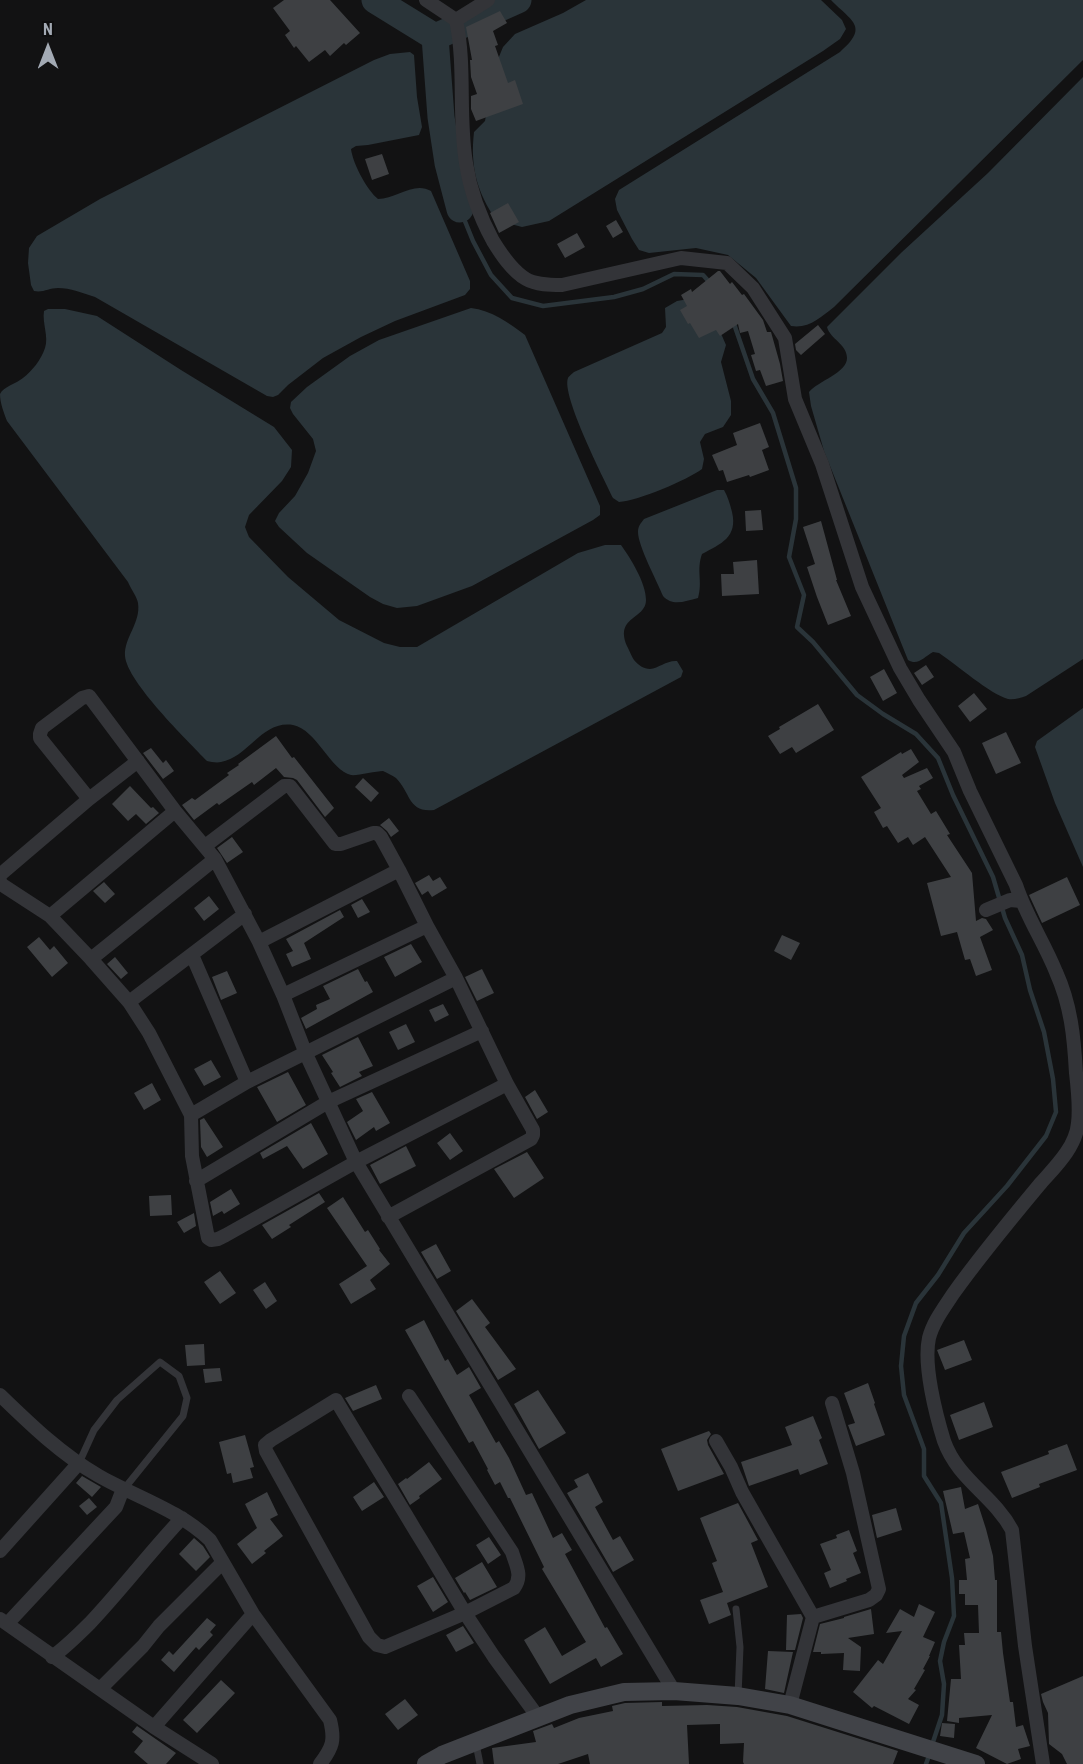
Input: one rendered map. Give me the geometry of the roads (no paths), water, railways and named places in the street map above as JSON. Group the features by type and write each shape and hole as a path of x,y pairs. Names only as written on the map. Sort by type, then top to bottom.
{"main road":[{"path":"426,1764 442,1755 570,1705 624,1692 674,1691 738,1696 790,1705 976,1764"}],"street":[{"path":"426,0 457,21 462,51 463,137 470,185 488,231 500,252 514,269 527,280 545,284 570,284 681,258 727,263 753,288 785,338 795,399 822,464 862,587 900,668 954,752 970,791 1017,885 1016,900 1056,971 1069,1004 1081,1127 1067,1151 1004,1226 964,1278 939,1316 929,1338 928,1361 932,1391 945,1441 956,1465 976,1489 1005,1517 1012,1530 1025,1646 1043,1764"},
{"path":"457,21 488,0"},
{"path":"89,799 40,738 42,728 82,698 89,696 215,859 259,942 306,1054 357,1162 674,1691"},
{"path":"0,876 89,799 138,761"},
{"path":"205,846 287,785 334,844 377,833 456,978 507,1084 533,1130 531,1139 388,1217"},
{"path":"50,916 176,811"},
{"path":"91,959 215,859"},
{"path":"259,942 399,870"},
{"path":"0,881 1,884 50,916 129,1002 149,1033 191,1115 192,1156 207,1233 211,1240 226,1235 357,1162 507,1084"},
{"path":"989,908 1016,900"},
{"path":"129,1002 245,914"},
{"path":"283,995 427,927"},
{"path":"192,955 247,1082"},
{"path":"191,1115 247,1082 456,978"},
{"path":"196,1181 328,1102 482,1031"},
{"path":"0,1395 39,1432 79,1463 123,1489 182,1518 210,1540 253,1614 330,1720 332,1743 330,1751 320,1764"},
{"path":"409,1396 512,1552 519,1581 514,1588 465,1613 385,1647 377,1645 369,1637 266,1451 265,1445 336,1400 436,1568 465,1613 494,1658 538,1717"},
{"path":"813,1617 869,1600 876,1595 879,1589 878,1576 853,1473 832,1403"},
{"path":"716,1442 813,1617 790,1705"},
{"path":"0,1551 79,1463"},
{"path":"123,1489 116,1507 4,1622 154,1727 212,1764"},
{"path":"52,1657 65,1648 110,1602 158,1543 182,1518"},
{"path":"100,1689 222,1563"},
{"path":"154,1727 253,1614"}],"lane":[{"path":"79,1463 94,1430 117,1400 160,1362 179,1376 187,1398 183,1416 123,1489"},
{"path":"736,1609 740,1637 738,1696"},
{"path":"475,1742 480,1764"}],"waterway":[{"path":"375,0 435,37"},
{"path":"435,37 518,0"},
{"path":"435,37 441,117 448,163 460,209"},
{"path":"460,209 473,241 491,275 512,298 543,306 614,297 643,289 674,274 703,275 711,284"},
{"path":"733,321 753,379 773,413 796,488 796,519 789,557 804,595 797,627 813,642 857,695 916,734 938,758 953,795 993,877 1005,918 1022,955 1030,990 1044,1032 1053,1079 1056,1112 1046,1136 1007,1186 964,1233 938,1275 916,1303 904,1336 901,1366 904,1395 924,1449 924,1476 941,1503 952,1578 954,1616 944,1642 940,1661 944,1684 942,1715 932,1745"},
{"path":"926,1764 930,1753"}]}
